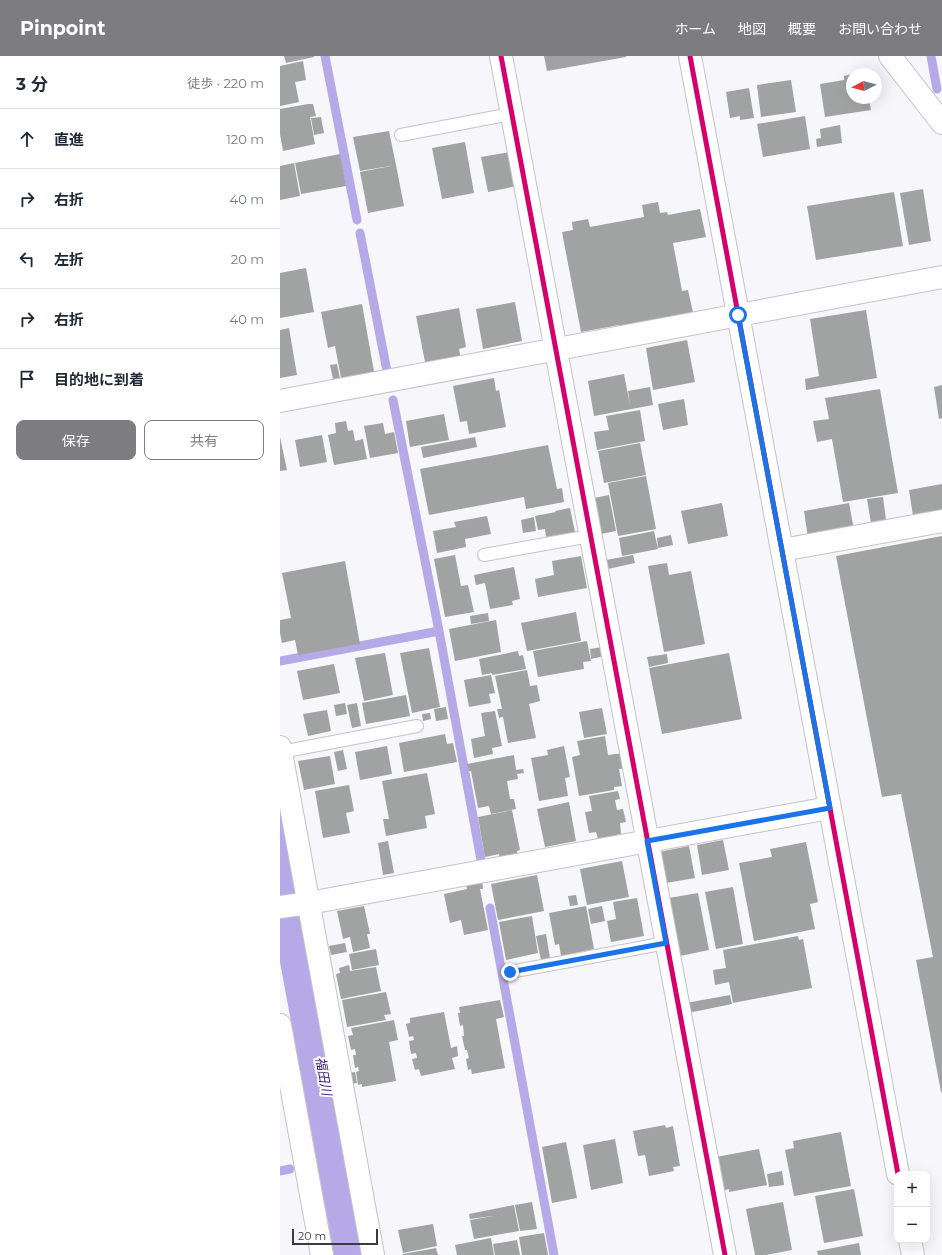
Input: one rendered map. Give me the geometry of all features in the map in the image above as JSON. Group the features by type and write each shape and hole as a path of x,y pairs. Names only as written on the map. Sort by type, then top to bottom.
{"street":[{"path":"500,56 725,1255"},
{"path":"690,56 897,1171"},
{"path":"890,56 942,122"},
{"path":"280,401 942,277"},
{"path":"782,550 942,521"},
{"path":"280,749 374,1255"},
{"path":"280,907 309,903 830,808"},
{"path":"280,1025 322,1255"},
{"path":"911,1243 913,1255"}],"lane":[{"path":"401,135 511,114"},
{"path":"484,555 590,536"},
{"path":"280,749 417,726"},
{"path":"510,972 666,943"}],"water":[{"name":"福田川","path":"280,804 363,1255 334,1255 280,962"}],"building":[{"path":"284,56 314,56 314,57 286,63"},
{"path":"544,56 626,56 626,57 547,71"},
{"path":"303,61 306,80 295,82 299,102 280,106 280,66"},
{"path":"844,76 846,76 846,104 870,104 871,110 825,117 820,84 844,80"},
{"path":"791,80 796,112 761,117 757,85"},
{"path":"749,88 754,118 740,120 740,116 730,118 726,92"},
{"path":"313,104 316,116 310,117 315,144 283,151 280,134 280,109"},
{"path":"805,116 810,149 763,157 757,124"},
{"path":"321,117 324,133 314,135 311,118"},
{"path":"840,125 842,143 817,147 816,139 821,138 820,129"},
{"path":"389,131 396,165 360,171 353,137"},
{"path":"465,142 474,193 442,199 432,148"},
{"path":"510,152 517,186 488,192 481,157"},
{"path":"340,154 346,186 301,194 295,163"},
{"path":"294,163 300,196 280,200 280,166"},
{"path":"396,165 404,206 368,213 360,172"},
{"path":"923,189 931,241 909,245 900,193"},
{"path":"894,192 903,246 816,260 807,206"},
{"path":"658,202 660,213 667,212 668,215 700,209 706,237 673,243 682,291 688,290 694,317 620,331 619,325 581,332 562,232 573,230 572,222 588,219 590,227 644,217 642,205"},
{"path":"306,268 314,312 280,318 280,273"},
{"path":"515,302 522,341 483,349 476,309"},
{"path":"362,304 375,377 342,383 335,346 328,348 321,312"},
{"path":"459,308 466,347 459,349 461,360 426,367 416,316"},
{"path":"866,310 877,378 806,390 805,379 819,376 810,319"},
{"path":"289,328 297,375 280,378 280,330"},
{"path":"687,340 695,382 653,390 646,348"},
{"path":"337,364 341,383 334,384 330,365"},
{"path":"624,374 630,405 628,391 650,387 653,405 594,416 588,381"},
{"path":"494,378 496,391 499,390 506,427 469,434 467,421 460,422 453,386"},
{"path":"942,385 942,418 939,419 934,387"},
{"path":"880,389 898,493 843,502 832,439 817,442 813,421 829,419 825,398"},
{"path":"684,399 688,425 663,430 658,404"},
{"path":"640,410 645,441 597,450 594,432 609,430 606,416"},
{"path":"444,414 449,440 410,447 406,421"},
{"path":"346,421 348,431 353,430 355,441 363,439 367,459 334,465 328,435 336,433 335,423"},
{"path":"383,423 385,434 394,432 398,453 370,458 364,426"},
{"path":"322,435 327,462 300,467 295,440"},
{"path":"280,437 287,470 280,471"},
{"path":"475,437 477,447 423,458 421,447"},
{"path":"640,443 646,475 604,483 598,451"},
{"path":"548,445 557,489 562,488 564,502 526,509 524,497 429,515 420,469"},
{"path":"646,476 656,529 618,536 608,483"},
{"path":"942,484 942,512 913,516 909,490"},
{"path":"609,495 616,531 601,534 594,498"},
{"path":"883,497 886,520 871,523 867,499"},
{"path":"722,503 728,536 688,544 681,511"},
{"path":"849,503 854,530 808,538 804,511"},
{"path":"570,508 575,532 546,537 545,529 538,530 535,516"},
{"path":"487,516 491,534 465,539 466,547 437,553 433,531 456,527 454,522"},
{"path":"534,517 536,531 523,533 521,520"},
{"path":"654,531 658,549 622,556 619,538"},
{"path":"671,535 673,545 658,548 657,538"},
{"path":"942,536 941,1092 916,960 933,957 901,794 882,797 836,556"},
{"path":"455,555 461,586 468,585 474,612 445,617 434,559"},
{"path":"633,555 635,563 608,569 606,560"},
{"path":"581,556 587,588 538,597 535,579 554,575 552,561"},
{"path":"345,561 360,644 298,655 295,640 282,643 280,633 280,620 291,618 282,573"},
{"path":"667,563 669,575 691,571 705,644 664,652 648,566"},
{"path":"514,567 520,599 512,601 513,605 490,609 485,583 476,585 474,575"},
{"path":"576,612 581,641 527,651 521,623"},
{"path":"488,613 489,621 471,624 470,616"},
{"path":"496,620 501,652 455,661 449,629"},
{"path":"587,641 591,661 583,662 584,669 538,677 533,651"},
{"path":"602,647 604,656 591,659 590,649"},
{"path":"429,648 440,707 412,713 400,653"},
{"path":"518,651 519,656 523,655 526,669 492,675 492,673 482,675 479,659"},
{"path":"385,653 393,695 364,701 355,658"},
{"path":"729,653 742,719 662,734 649,668"},
{"path":"667,654 668,663 649,667 647,657"},
{"path":"334,664 340,693 303,700 297,671"},
{"path":"527,670 530,686 537,685 540,701 529,704 536,738 508,743 503,717 499,718 497,709 502,709 495,676"},
{"path":"491,675 495,693 489,694 491,703 469,707 464,680"},
{"path":"406,695 410,716 366,724 362,703"},
{"path":"345,703 347,714 336,716 334,705"},
{"path":"357,703 361,726 352,728 347,705"},
{"path":"446,707 448,719 436,721 434,709"},
{"path":"602,708 607,734 584,738 579,712"},
{"path":"327,710 331,731 308,736 303,714"},
{"path":"495,711 502,746 492,748 493,754 474,758 471,739 485,736 481,713"},
{"path":"430,713 431,719 423,721 422,714"},
{"path":"445,734 447,744 453,743 457,762 404,772 399,743"},
{"path":"605,736 608,755 624,753 627,768 619,769 622,786 614,787 614,790 579,796 572,757 580,755 577,741"},
{"path":"387,746 392,774 360,780 355,752"},
{"path":"564,746 570,777 565,778 568,796 539,801 531,758 548,755 547,750"},
{"path":"343,750 347,769 338,771 334,752"},
{"path":"514,755 516,770 523,769 524,773 517,774 518,779 507,781 510,799 514,799 516,809 491,814 489,806 478,808 471,771 469,771 467,764"},
{"path":"330,756 335,784 304,790 298,761"},
{"path":"427,773 435,814 425,816 427,828 386,836 383,819 389,819 382,781"},
{"path":"349,785 354,811 346,813 350,833 323,838 315,791"},
{"path":"618,791 620,799 615,800 617,810 623,809 626,822 620,823 621,834 598,839 596,832 589,833 585,812 592,811 589,796"},
{"path":"569,802 576,841 545,847 537,809"},
{"path":"512,810 520,850 517,851 518,857 500,860 499,854 485,857 478,817"},
{"path":"723,840 729,870 702,875 697,845"},
{"path":"388,841 394,873 383,875 378,843"},
{"path":"806,842 818,902 810,904 815,929 754,941 739,863 772,857 770,849"},
{"path":"689,846 695,878 666,883 659,852"},
{"path":"622,861 629,897 587,905 580,869"},
{"path":"537,875 544,911 498,920 491,884"},
{"path":"482,880 483,889 480,889 488,930 464,935 461,920 450,923 444,894 467,889 466,883"},
{"path":"733,887 743,944 716,949 705,892"},
{"path":"698,893 709,950 680,956 669,898"},
{"path":"576,895 578,905 570,906 568,896"},
{"path":"637,898 644,936 611,942 607,921 616,919 613,902"},
{"path":"364,906 370,934 367,934 370,948 353,952 350,937 343,939 337,911"},
{"path":"586,906 594,949 561,956 559,944 555,945 549,913"},
{"path":"602,906 605,921 591,924 588,909"},
{"path":"532,916 538,953 506,960 499,922"},
{"path":"546,934 550,958 541,960 536,936"},
{"path":"798,936 799,940 803,939 812,988 733,1003 729,982 715,985 713,970 726,968 723,950"},
{"path":"345,943 347,952 331,955 329,946"},
{"path":"376,949 379,965 352,970 349,954"},
{"path":"349,965 350,971 376,967 381,991 341,999 336,974 340,973 339,968"},
{"path":"386,992 391,1014 384,1015 386,1020 347,1027 342,1000"},
{"path":"730,995 732,1004 688,1013 686,1003"},
{"path":"500,1000 504,1017 496,1019 505,1068 472,1074 471,1069 468,1070 466,1059 469,1058 467,1050 465,1050 462,1036 464,1036 463,1025 460,1026 458,1013 460,1013 459,1007"},
{"path":"444,1012 451,1048 457,1046 458,1056 452,1058 455,1069 421,1076 419,1069 415,1070 412,1059 417,1058 416,1053 411,1054 409,1041 414,1040 413,1036 409,1037 406,1024 410,1023 410,1018"},
{"path":"394,1020 398,1040 389,1042 396,1081 362,1087 362,1084 358,1085 356,1072 359,1071 358,1067 355,1068 353,1055 356,1055 355,1049 351,1050 348,1036 353,1035 351,1028"},
{"path":"355,1072 357,1083 351,1084 348,1073"},
{"path":"665,1125 666,1128 673,1126 680,1166 673,1167 674,1171 649,1176 645,1155 638,1156 633,1131"},
{"path":"841,1132 851,1186 794,1196 785,1150 794,1148 793,1141"},
{"path":"615,1139 623,1183 591,1190 583,1145"},
{"path":"566,1142 577,1198 552,1203 542,1147"},
{"path":"759,1149 767,1185 729,1192 729,1189 722,1191 716,1157"},
{"path":"782,1171 784,1185 769,1187 767,1174"},
{"path":"854,1189 863,1236 824,1243 815,1196"},
{"path":"532,1202 537,1229 520,1231 515,1205"},
{"path":"783,1202 792,1250 766,1255 755,1255 746,1209"},
{"path":"514,1205 519,1231 474,1239 470,1220 493,1216 470,1219 469,1214"},
{"path":"433,1224 437,1246 403,1253 398,1230"},
{"path":"544,1233 548,1255 522,1255 519,1237"},
{"path":"491,1238 494,1255 457,1255 455,1245"},
{"path":"517,1240 520,1255 495,1255 493,1244"},
{"path":"859,1243 861,1255 818,1255 817,1251"},
{"path":"436,1248 438,1255 403,1255 403,1254"}],"waterway":[{"path":"325,56 357,220"},
{"path":"931,56 937,89"},
{"path":"360,233 387,371"},
{"path":"393,400 439,631"},
{"path":"280,661 439,631 481,860"},
{"path":"490,908 554,1255"},
{"path":"280,1171 290,1169"}],"cycle path":[{"path":"501,56 725,1255"},
{"path":"690,56 897,1171"}],"route":[{"path":"510,972 666,943 647,841 830,808 738,315"}]}
